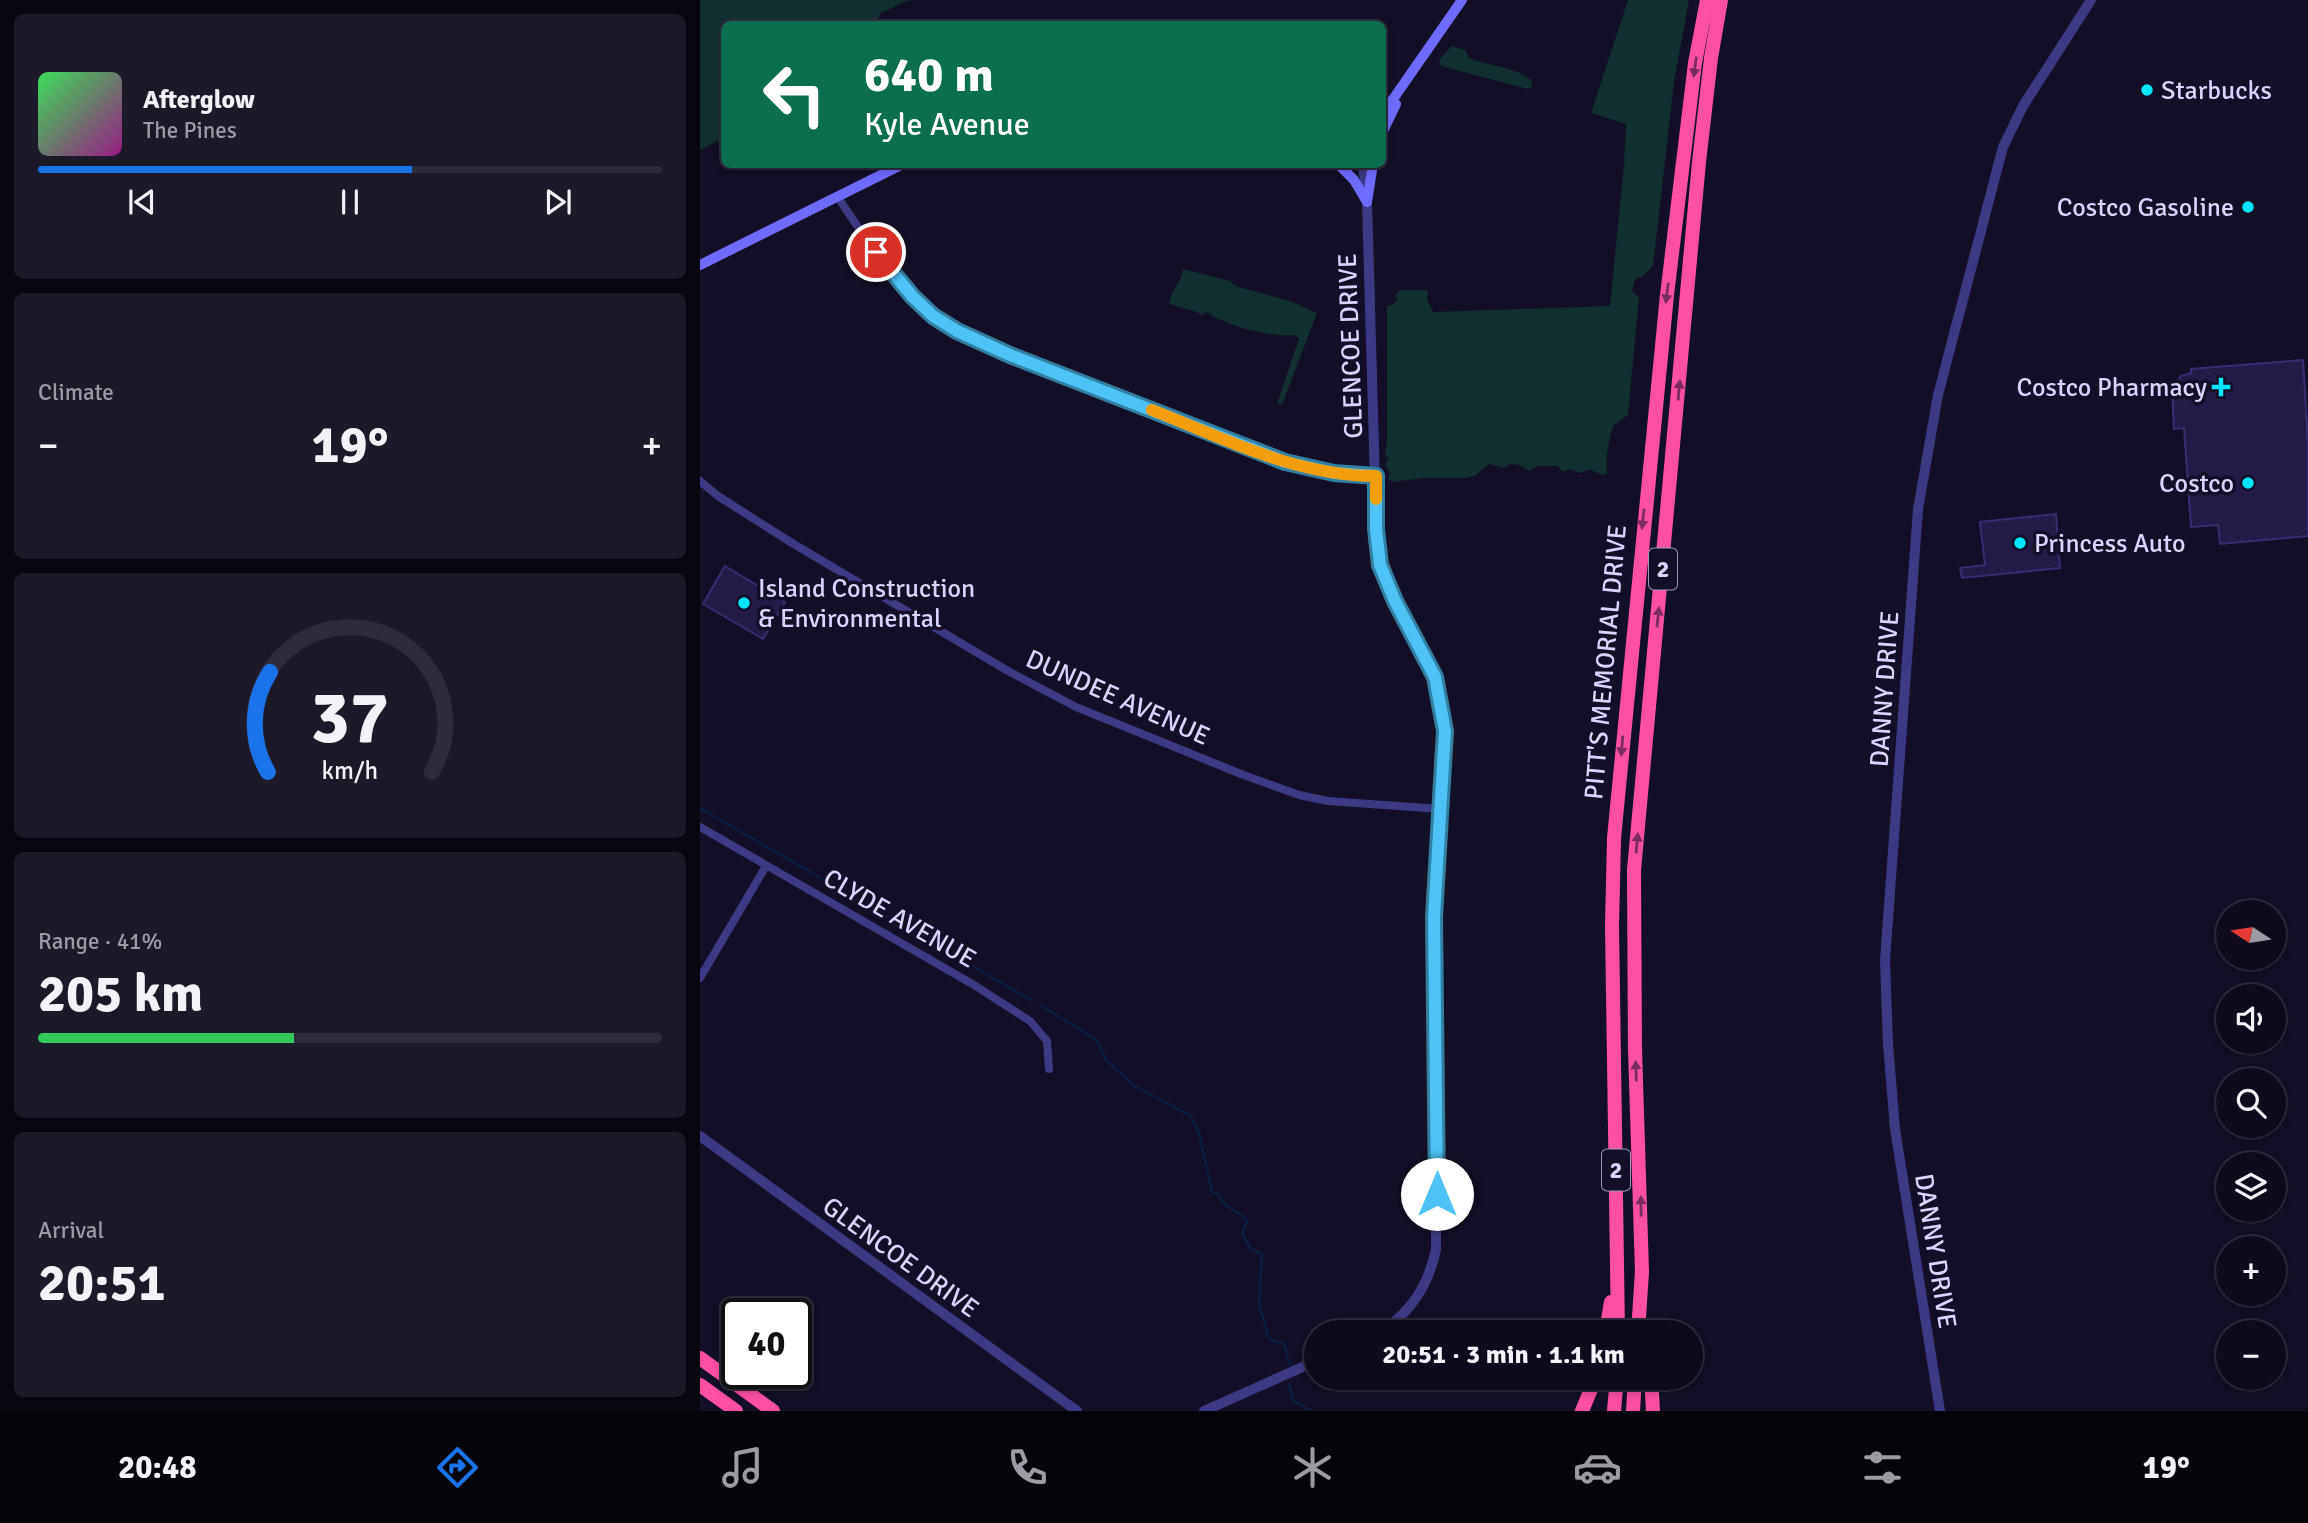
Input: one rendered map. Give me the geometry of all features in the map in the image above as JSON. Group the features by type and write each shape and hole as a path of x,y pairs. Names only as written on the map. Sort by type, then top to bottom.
{"highway":[{"name":"PITT'S MEMORIAL DRIVE","path":"1618,1320 1612,926 1614,838 1667,295 1695,63 1707,0"},
{"name":"PITT'S MEMORIAL DRIVE","path":"1639,1320 1642,1272 1635,1049 1634,870 1698,176 1711,58 1721,0"},
{"path":"1607,1320 1617,1237"},
{"path":"1642,1272 1646,1320"},
{"path":"700,1358 773,1411"},
{"path":"700,1385 736,1411"},
{"path":"1582,1411 1591,1390"},
{"path":"1614,1411 1615,1390"},
{"path":"1633,1411 1634,1390"},
{"path":"1651,1390 1653,1411"}],"main road":[{"path":"1386,110 1462,0"},
{"path":"1386,125 1401,92"},
{"path":"700,265 895,168"},
{"path":"1342,168 1354,180 1367,202"},
{"path":"1367,202 1372,168"}],"street":[{"name":"DANNY DRIVE","path":"1940,1411 1895,1129 1885,960 1918,509 1938,394 2003,147 2023,106 2091,0"},
{"name":"GLENCOE DRIVE","path":"1363,168 1367,202 1376,529 1380,565 1439,689 1445,731 1434,917 1436,1249 1429,1274 1417,1297 1396,1320"},
{"path":"837,196 899,282 933,316 957,331 1010,355 1285,462 1334,473 1376,476"},
{"name":"DUNDEE AVENUE","path":"700,481 718,496 792,543 990,661 1100,718 1299,795 1328,801 1440,809"},
{"name":"CLYDE AVENUE","path":"700,827 974,985 1030,1021 1047,1041 1049,1069"},
{"path":"700,978 766,866"},
{"name":"GLENCOE DRIVE","path":"700,1136 1077,1411"},
{"path":"1204,1411 1304,1366"}],"green space":[{"path":"700,0 913,0 880,13 877,21 721,21 721,140 700,150"},
{"path":"1628,0 1689,0 1674,82 1653,266 1643,276 1635,279 1632,291 1639,297 1628,415 1613,426 1607,456 1607,474 1601,475 1590,469 1580,473 1570,469 1562,472 1558,466 1537,466 1530,471 1519,465 1510,464 1504,468 1489,464 1475,476 1392,482 1388,479 1390,473 1385,464 1389,458 1385,456 1387,306 1398,299 1395,296 1400,290 1428,290 1427,299 1433,312 1610,306 1626,124 1591,113"},
{"path":"1452,46 1465,50 1469,58 1476,61 1526,76 1532,81 1532,86 1528,89 1441,66 1439,60"},
{"path":"1183,269 1230,281 1235,286 1290,301 1317,313 1282,405 1277,404 1299,338 1294,335 1274,335 1249,330 1225,322 1207,312 1202,315 1169,303"}],"building":[{"name":"Costco","path":"2303,360 2308,442 2308,536 2220,544 2218,525 2191,527 2184,428 2174,429 2172,387 2181,376 2191,373 2191,369"},
{"name":"Princess Auto","path":"2056,514 2060,568 1962,578 1960,568 1985,565 1980,522"},
{"name":"Island Construction & Environmental","path":"725,566 785,602 763,639 703,604"}],"waterway":[{"path":"700,808 1031,1000"},
{"path":"1042,1006 1097,1040 1106,1060 1133,1085 1191,1116 1199,1133 1212,1192 1247,1221 1242,1234 1251,1249 1262,1254 1259,1304 1269,1339 1284,1344 1290,1365"},
{"path":"1289,1384 1293,1400 1311,1411"}],"slow traffic":[{"path":"1152,410 1301,467 1343,475 1376,476 1376,499"}],"place":[{"name":"Starbucks","path":"2147,90"},
{"name":"Costco Gasoline","path":"2248,207"},
{"name":"Costco Pharmacy","path":"2221,387"},
{"name":"Costco","path":"2248,483"},
{"name":"Princess Auto","path":"2020,543"},
{"name":"Island Construction & Environmental","path":"744,603"}],"route":[{"path":"876,252 899,282 933,316 982,343 1285,462 1334,473 1376,476 1377,551 1383,578 1435,677 1442,702 1445,731 1434,917 1437,1194"}]}
